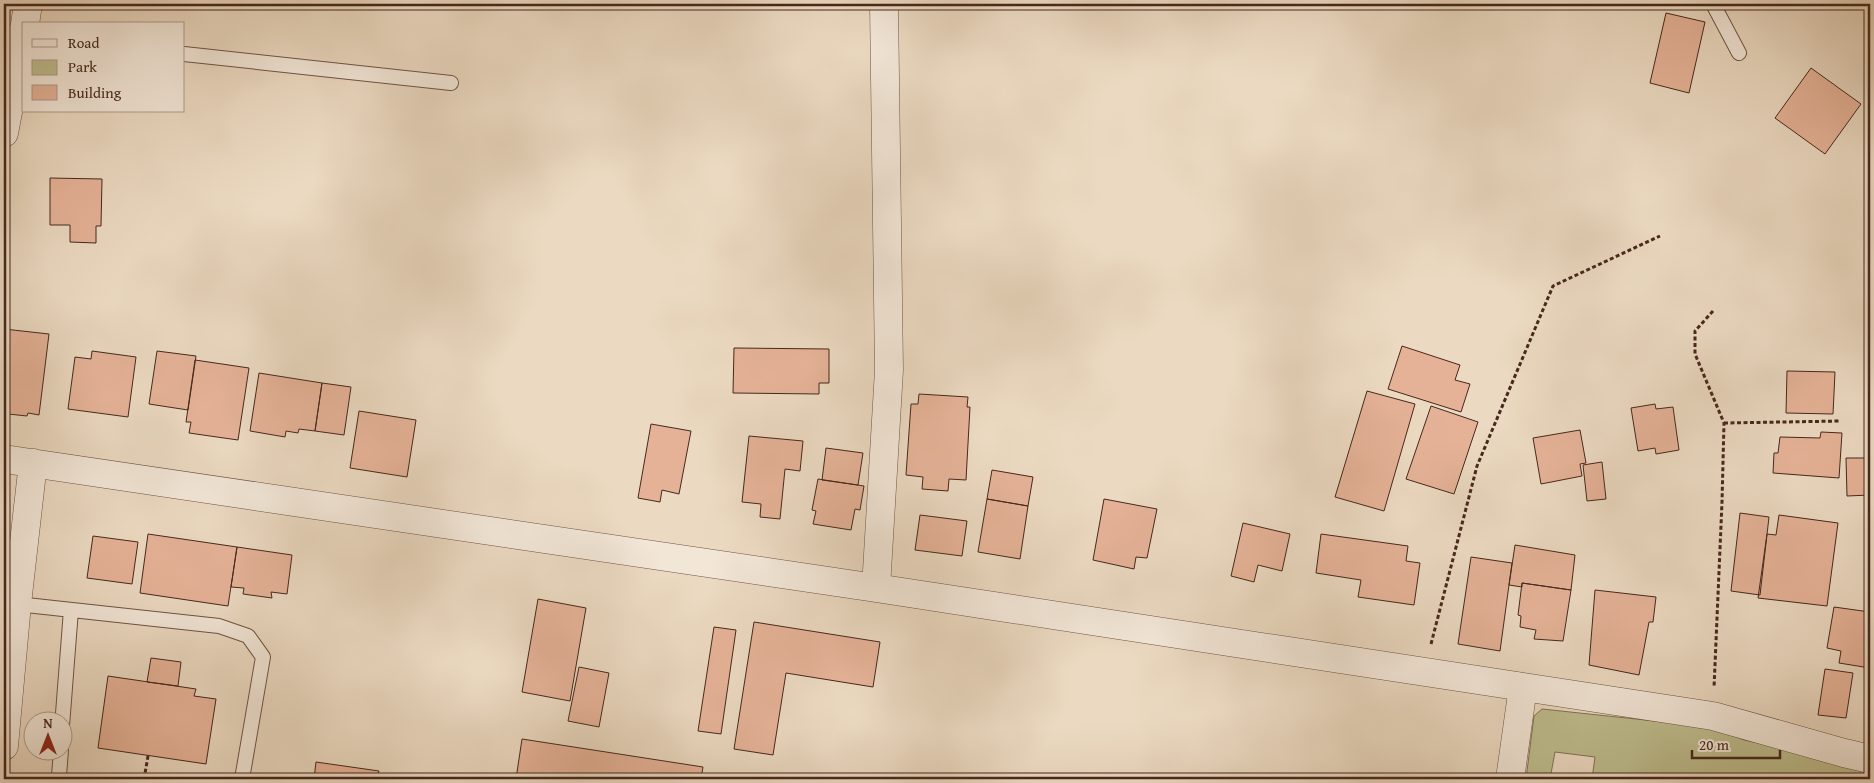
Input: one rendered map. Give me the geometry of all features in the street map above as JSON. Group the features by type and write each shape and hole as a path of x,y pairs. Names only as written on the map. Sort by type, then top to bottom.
{"street":[{"path":"25,22 28,4"},
{"path":"876,588 890,370 884,4"},
{"path":"4,133 22,41"},
{"path":"4,459 876,588 1713,716 1870,759"},
{"path":"4,746 17,604 33,463"},
{"path":"1510,779 1523,688"}],"lane":[{"path":"1714,4 1739,53"},
{"path":"185,54 451,83"},
{"path":"17,604 219,626 248,636 263,657 242,779"},
{"path":"63,710 71,610"},
{"path":"60,760 59,776 61,779"}],"path":[{"path":"1424,672 1477,466 1553,286 1660,236"},
{"path":"1713,312 1695,331 1695,354 1724,423 1713,716"},
{"path":"1724,423 1841,421"},
{"path":"144,779 148,756"}],"green space":[{"path":"1542,709 1711,727 1744,740 1870,767 1870,779 1592,779 1595,757 1555,752 1550,779 1526,779 1534,716"}],"building":[{"path":"1666,13 1705,22 1689,93 1650,83"},
{"path":"1811,68 1861,104 1825,154 1775,118"},
{"path":"50,178 102,179 101,226 96,226 96,243 70,242 70,225 50,225"},
{"path":"4,329 49,334 39,415 28,413 27,416 8,414 7,421 4,421"},
{"path":"1402,346 1460,365 1455,380 1470,384 1461,412 1388,389"},
{"path":"734,348 829,349 829,383 819,383 819,394 733,393"},
{"path":"92,351 136,357 128,417 68,409 75,357 91,359"},
{"path":"157,351 196,356 188,410 149,404"},
{"path":"195,360 249,368 238,440 189,433 191,422 186,422"},
{"path":"1787,371 1835,372 1833,414 1786,413"},
{"path":"259,373 322,383 315,431 299,429 298,433 286,431 285,437 250,431"},
{"path":"322,383 351,387 344,435 315,431"},
{"path":"1367,391 1415,404 1384,511 1335,497"},
{"path":"919,394 968,397 967,407 970,407 966,480 949,479 948,491 922,489 923,477 906,475 911,404 918,404"},
{"path":"1655,404 1656,409 1673,407 1679,450 1656,454 1655,448 1638,451 1631,408"},
{"path":"1431,406 1478,422 1454,494 1406,479"},
{"path":"359,411 416,420 407,477 350,468"},
{"path":"651,424 691,431 679,494 662,490 660,502 638,498"},
{"path":"1580,430 1586,463 1580,464 1582,476 1541,484 1533,438"},
{"path":"1821,432 1842,433 1839,478 1773,473 1774,453 1778,453 1780,437 1820,438"},
{"path":"749,436 803,441 800,471 785,469 780,519 760,517 761,504 742,502"},
{"path":"826,448 863,453 858,485 822,480"},
{"path":"1846,458 1870,458 1870,495 1847,496"},
{"path":"1602,462 1606,499 1587,501 1583,465"},
{"path":"992,470 1033,477 1028,506 987,499"},
{"path":"818,479 864,486 860,510 855,509 851,530 813,524 816,511 812,510"},
{"path":"987,499 1028,506 1020,559 978,552"},
{"path":"1104,499 1157,509 1147,558 1136,557 1134,569 1093,560"},
{"path":"1740,513 1769,517 1760,595 1731,591"},
{"path":"920,515 967,521 962,556 915,550"},
{"path":"1779,515 1838,523 1827,606 1758,598 1767,534 1776,535"},
{"path":"1243,523 1290,534 1282,571 1258,565 1254,582 1231,576"},
{"path":"148,534 237,547 228,606 140,593"},
{"path":"1321,534 1408,546 1406,561 1420,563 1414,605 1358,597 1361,580 1316,573"},
{"path":"93,536 138,542 132,584 87,578"},
{"path":"1515,545 1575,555 1571,590 1522,583 1522,587 1509,585"},
{"path":"237,547 292,555 287,594 271,592 272,598 243,594 244,588 231,587"},
{"path":"1471,557 1512,563 1500,651 1458,644"},
{"path":"1522,583 1571,590 1563,641 1534,639 1536,630 1520,627 1521,616 1518,615"},
{"path":"1595,590 1656,597 1653,622 1649,622 1639,675 1589,665"},
{"path":"538,599 586,608 570,701 522,692"},
{"path":"1834,607 1870,612 1870,668 1839,663 1841,651 1827,648"},
{"path":"754,622 880,642 873,687 786,673 773,755 734,749"},
{"path":"714,627 736,630 721,734 698,731"},
{"path":"151,658 181,662 178,686 147,682"},
{"path":"579,667 609,673 599,727 568,721"},
{"path":"1825,669 1853,673 1846,718 1818,715"},
{"path":"108,676 196,689 194,696 216,699 206,764 98,748"},
{"path":"522,739 703,767 701,779 516,779"},
{"path":"316,762 379,771 377,779 314,779"}]}
